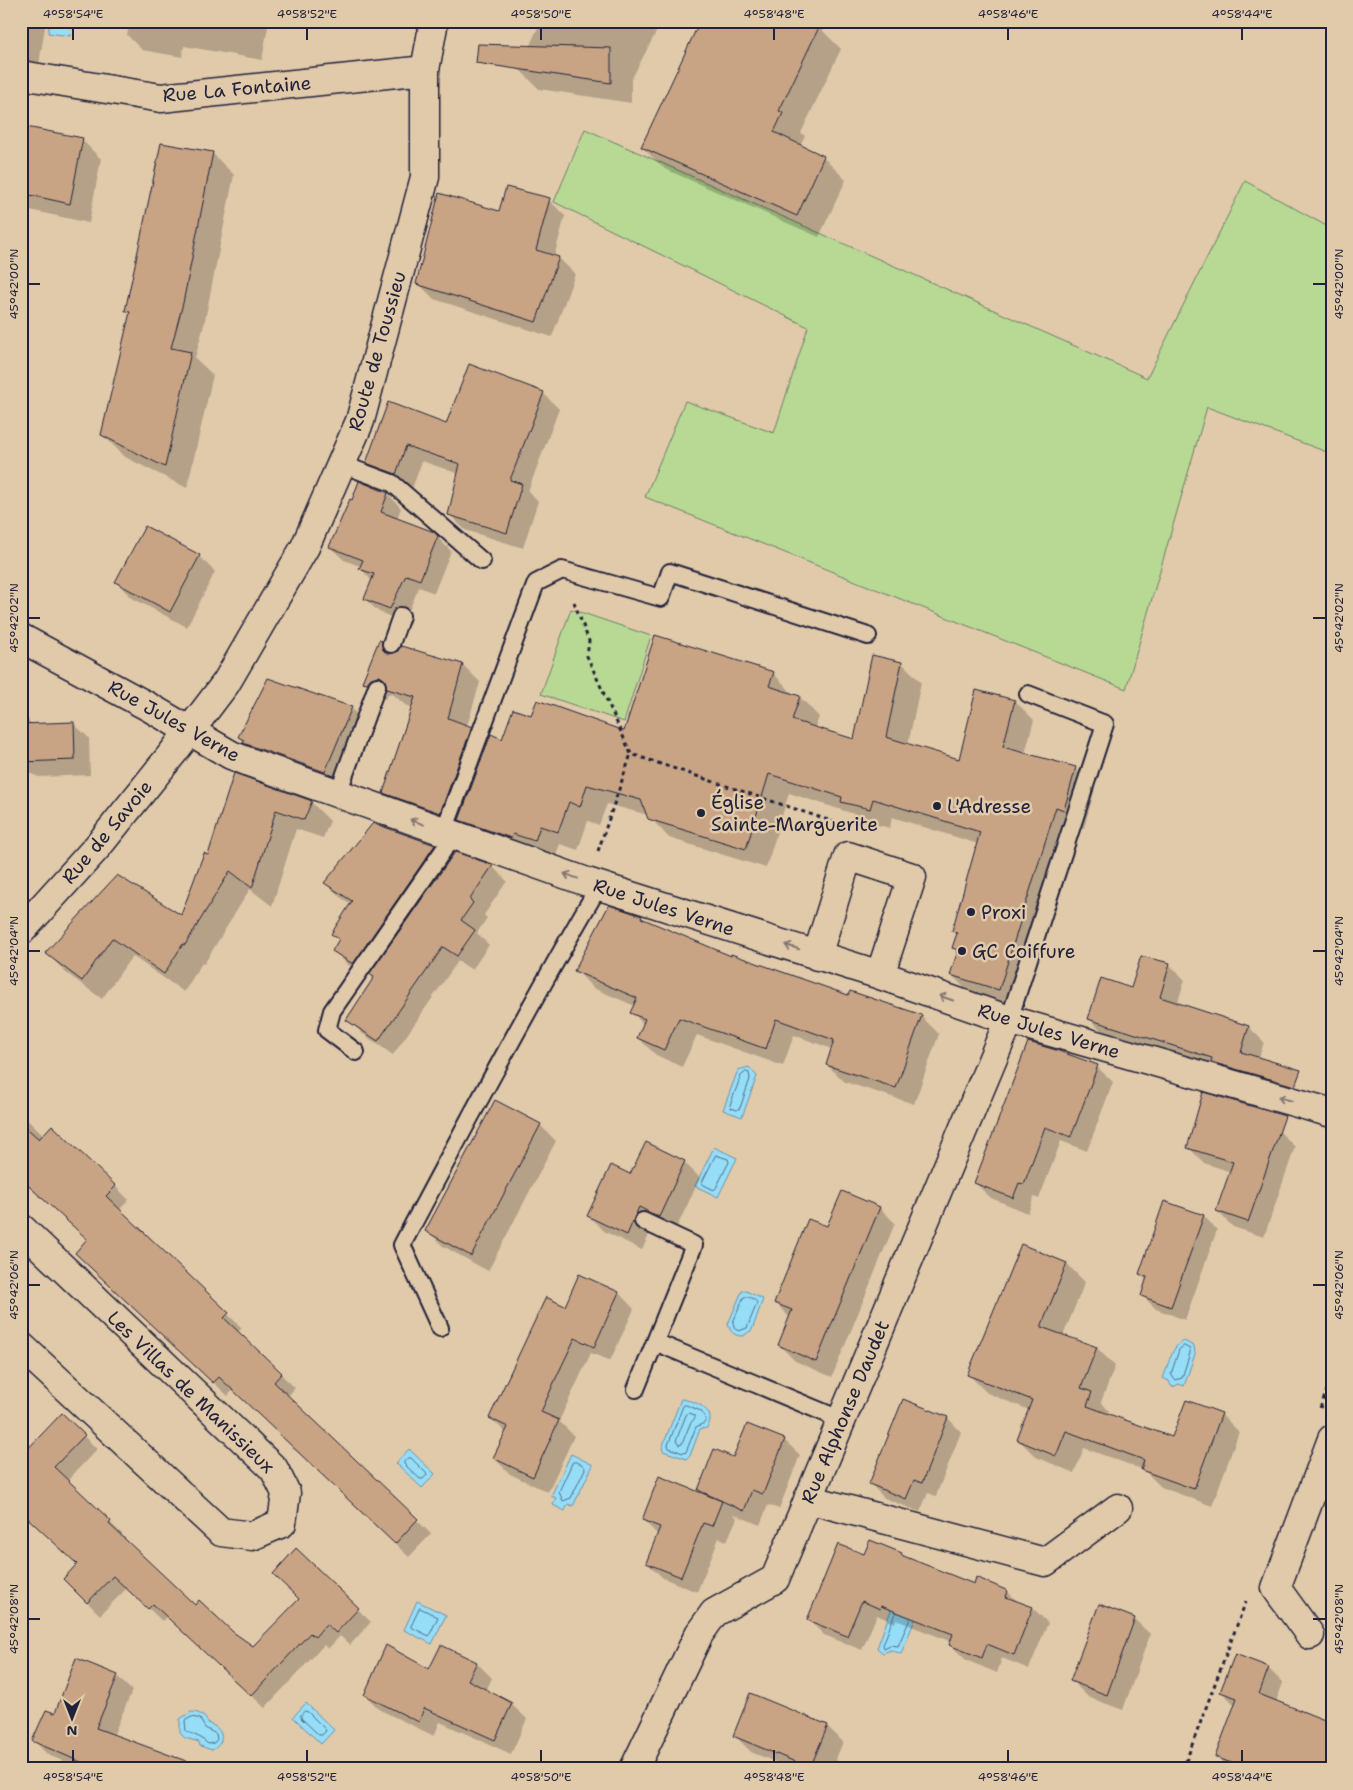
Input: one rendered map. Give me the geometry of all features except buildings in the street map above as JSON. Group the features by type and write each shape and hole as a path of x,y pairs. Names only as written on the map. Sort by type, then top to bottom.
{"street":[{"name":"Route de Toussieu","path":"189,731 226,683 305,547 360,421 425,177 425,70 434,21"},
{"name":"Rue La Fontaine","path":"21,75 161,98 425,70"},
{"name":"Rue Jules Verne","path":"21,638 231,756 593,884 880,975 1009,1020 1332,1113"},
{"name":"Rue de Savoie","path":"21,931 98,846 189,731"},
{"path":"817,956 848,856 912,877 880,975"},
{"name":"Rue Alphonse Daudet","path":"634,1769 700,1634 714,1613 775,1579 1009,1020"},
{"name":"Les Villas de Manissieux","path":"21,1228 274,1469 286,1493 282,1523 252,1536 221,1532 21,1346"},
{"path":"1310,1635 1276,1588 1332,1439"},
{"path":"808,1499 1045,1562 1118,1508"}],"lane":[{"path":"341,464 392,483 482,561"},
{"path":"356,1052 327,1030 332,1011 449,833 536,583 562,570 661,598 670,572 868,636"},
{"path":"391,644 401,616"},
{"path":"338,793 377,686"},
{"path":"1009,1020 1105,724 1028,694"},
{"path":"440,1328 402,1245 563,948 593,884"},
{"path":"636,1389 694,1245 644,1221"},
{"path":"655,1342 842,1420"}],"path":[{"path":"562,570 589,641 587,656 631,754 593,884"},
{"path":"631,754 837,823 848,856"}],"green space":[{"path":"585,129 1147,378 1245,181 1332,229 1332,454 1207,407 1126,689 645,497 685,401 774,433 808,327 554,202"},
{"path":"571,609 651,636 624,722 541,694"}],"water":[{"path":"50,21 72,21 70,36 48,33"},
{"path":"749,1067 757,1076 742,1117 723,1110 738,1070"},
{"path":"714,1147 737,1158 718,1197 695,1186"},
{"path":"742,1291 763,1299 752,1330 743,1336 733,1333 728,1324"},
{"path":"1184,1341 1194,1346 1195,1354 1184,1386 1179,1384 1173,1387 1169,1381 1163,1378 1170,1357 1176,1347"},
{"path":"681,1399 699,1404 708,1411 710,1416 707,1428 700,1429 690,1456 687,1459 663,1451 662,1448"},
{"path":"409,1449 435,1474 422,1488 396,1463"},
{"path":"571,1454 593,1465 573,1506 568,1504 565,1511 553,1505 556,1498 551,1496"},
{"path":"417,1601 446,1615 432,1644 404,1630"},
{"path":"894,1602 918,1612 901,1654 891,1650 883,1653 877,1648"},
{"path":"306,1703 334,1730 321,1744 293,1717"},
{"path":"191,1712 202,1715 209,1724 218,1729 221,1740 217,1747 212,1750 200,1746 199,1742 185,1738 180,1733 180,1719"}],"place":[{"name":"L'Adresse","path":"937,806"},
{"name":"Église Sainte-Marguerite","path":"701,813"},
{"name":"Proxi","path":"971,912"},
{"name":"GC Coiffure","path":"962,951"}]}
